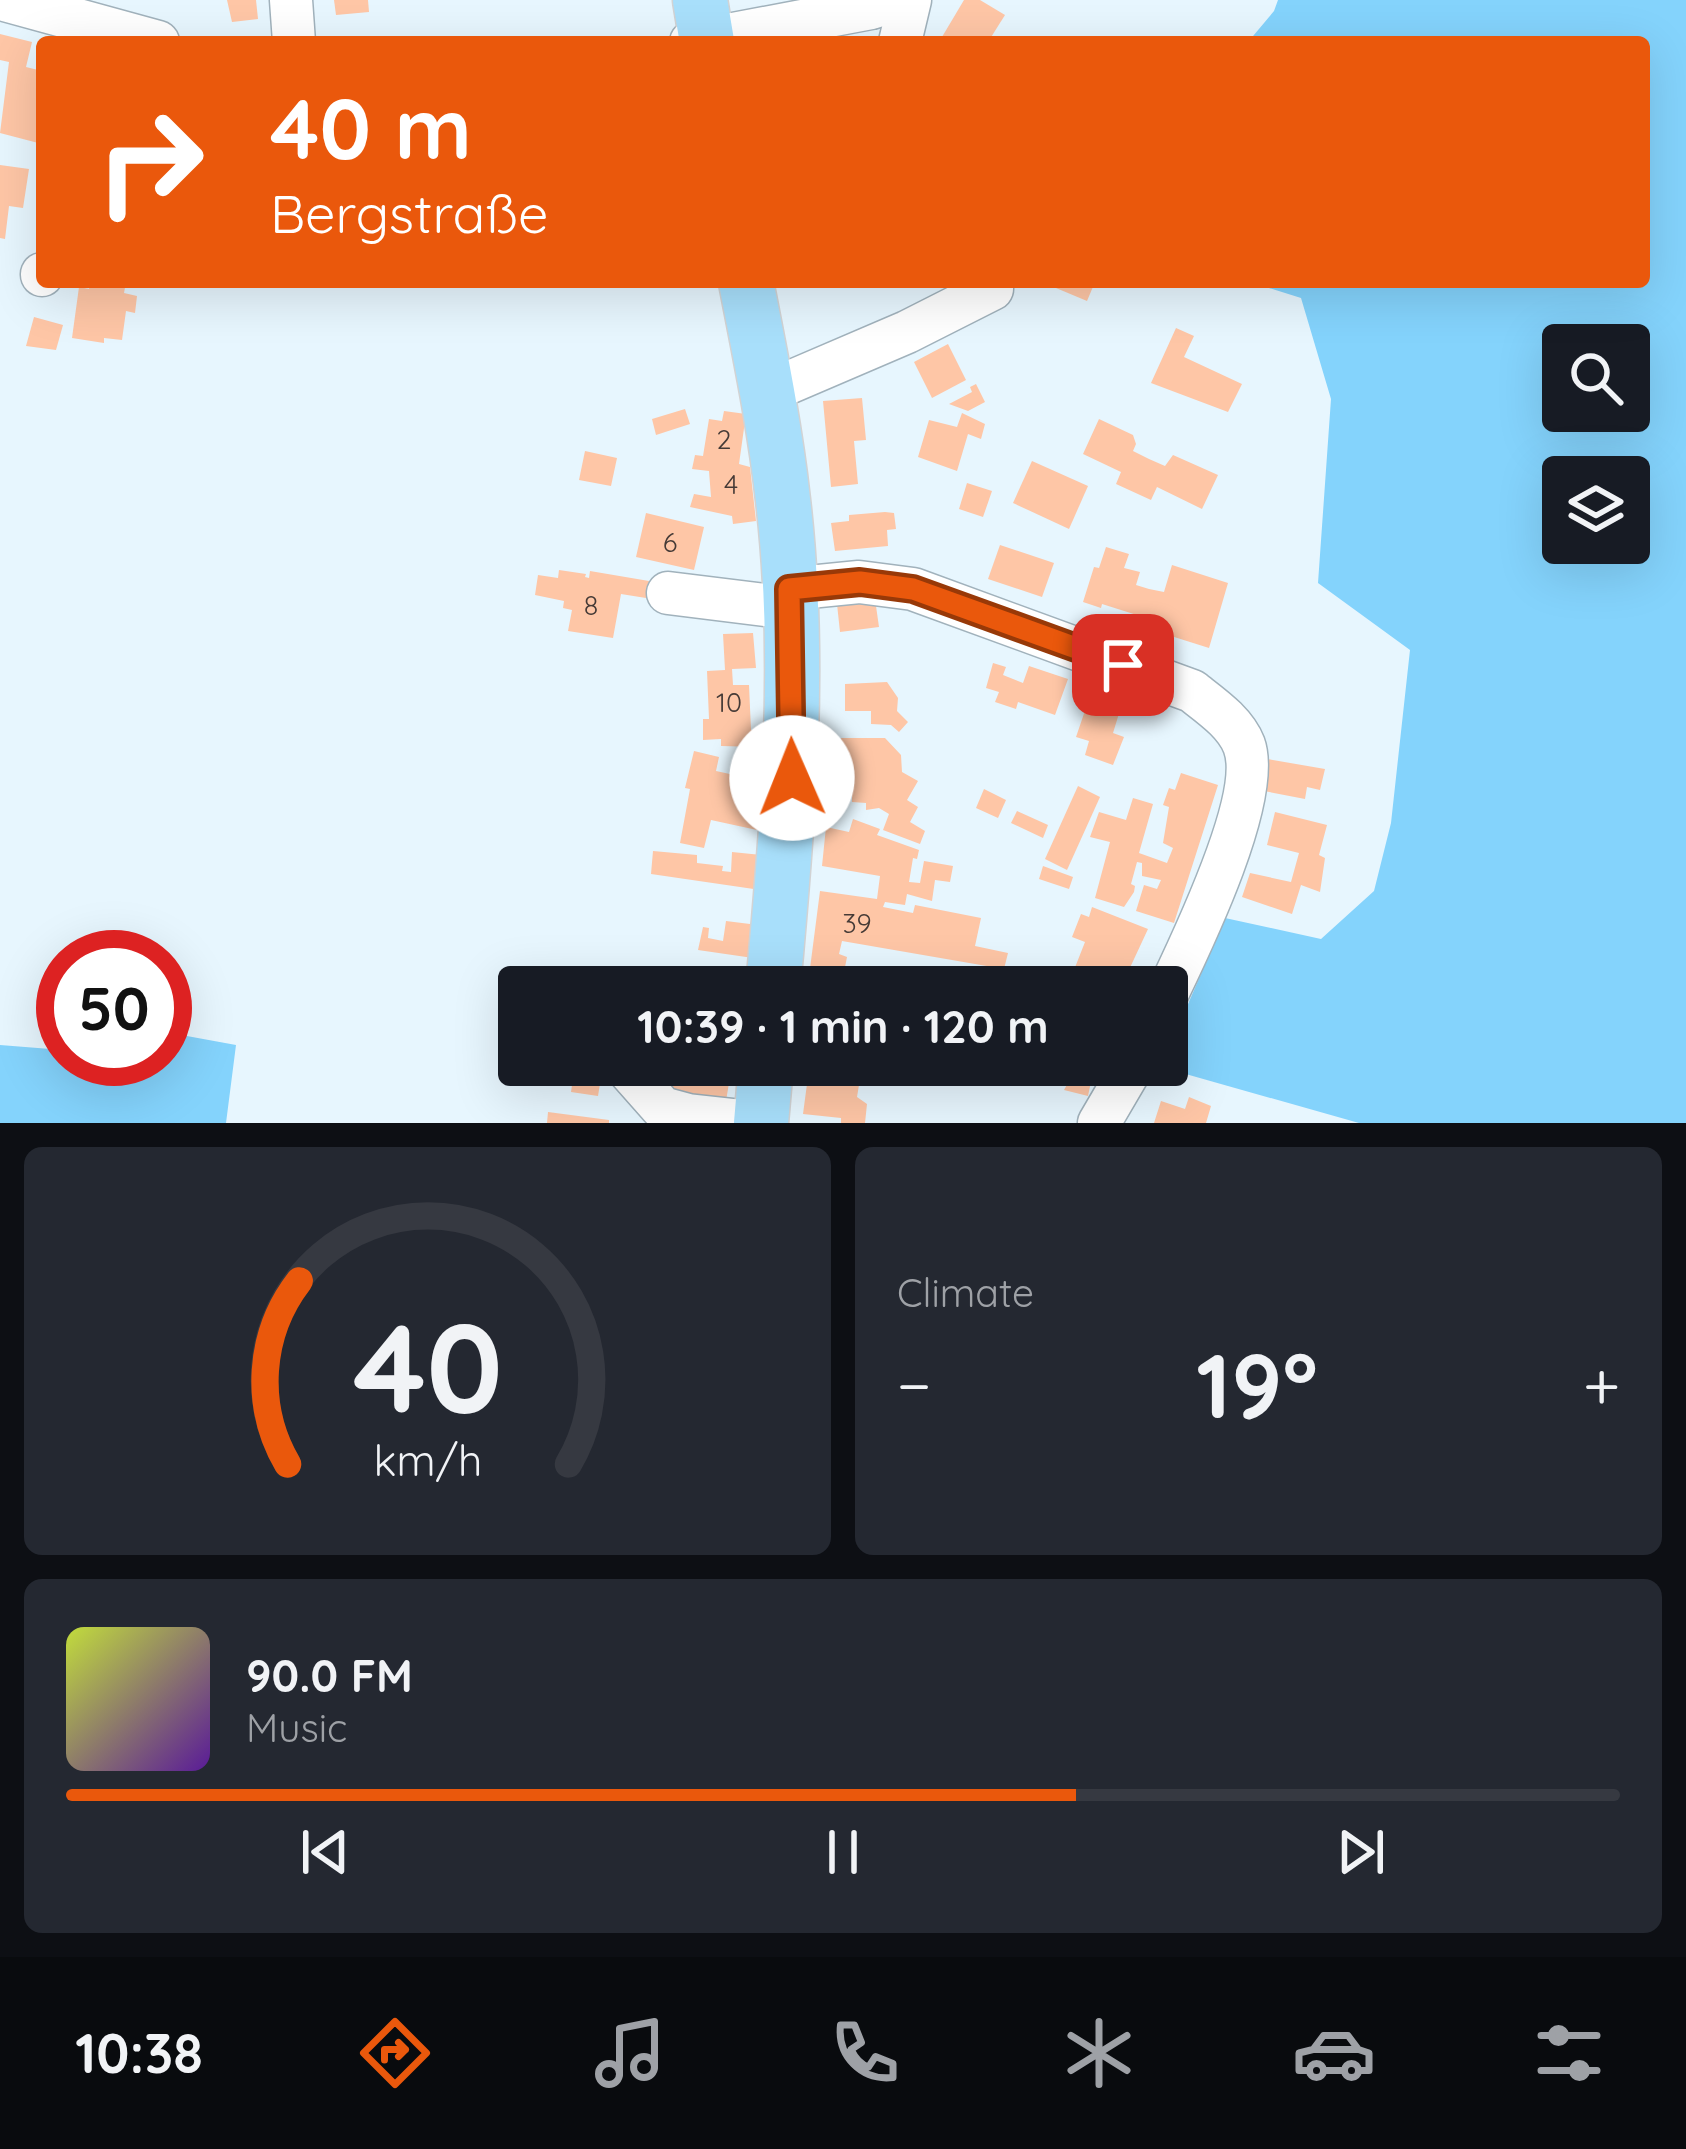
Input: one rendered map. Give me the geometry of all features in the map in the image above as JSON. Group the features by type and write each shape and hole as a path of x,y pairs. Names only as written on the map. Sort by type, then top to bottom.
{"main road":[{"path":"747,288 783,501 789,599 792,778 775,966"},
{"path":"761,1123 764,1086"}],"street":[{"path":"5,0 108,36"},
{"path":"291,0 294,36"},
{"path":"701,31 871,8 896,0"},
{"path":"901,36 910,0"},
{"path":"762,370 907,332 992,289"},
{"path":"668,593 789,599 860,582 913,589 1192,691 1225,717 1244,744 1249,773 1241,812 1178,966"},
{"path":"643,1086 662,1108 761,1123"},
{"path":"1099,1123 1121,1086"}],"shaded area":[{"path":"1278,0 1686,0 1686,1123 1359,1123 1188,1075 1188,1004 1225,918 1321,939 1374,891 1391,823 1410,650 1318,583 1331,399 1301,298 1269,288 1650,288 1650,36 1253,36"},
{"path":"192,1037 236,1045 226,1123 0,1123 0,1045 36,1048 36,1086 192,1086"}],"building":[{"path":"227,0 256,0 258,19 232,22"},
{"path":"334,0 368,0 369,12 336,15"},
{"path":"964,0 980,0 1005,15 992,36 943,36"},
{"path":"0,34 32,42 26,67 36,70 36,142 0,133 9,62 0,60"},
{"path":"0,165 29,169 23,208 9,206 5,239 0,238"},
{"path":"79,288 125,288 124,293 137,296 135,313 126,311 122,340 104,338 104,343 72,338"},
{"path":"1056,288 1092,288 1087,301"},
{"path":"34,317 63,325 56,350 26,346"},
{"path":"1176,328 1194,336 1184,357 1242,384 1228,412 1151,383"},
{"path":"948,344 966,380 932,398 914,362"},
{"path":"976,384 985,402 968,411 949,404 972,392 970,387"},
{"path":"862,398 866,440 854,441 858,484 831,487 823,401"},
{"path":"685,409 690,424 656,435 652,419"},
{"path":"724,411 746,414 739,464 750,467 756,521 733,524 732,516 690,507 694,494 711,497 709,471 692,469 695,455 703,456 709,419 722,421"},
{"path":"962,413 985,424 981,439 968,434 957,471 918,457 929,420 957,427"},
{"path":"1099,419 1133,435 1133,451 1149,459 1165,466 1173,455 1218,475 1202,509 1157,487 1151,500 1116,484 1121,472 1083,454"},
{"path":"585,451 617,458 611,486 579,480"},
{"path":"1032,461 1088,486 1069,529 1013,503"},
{"path":"967,483 992,491 983,517 959,509"},
{"path":"646,513 704,527 694,570 636,557"},
{"path":"894,513 896,529 887,530 888,546 835,551 831,523 849,521 849,515"},
{"path":"1000,545 1054,563 1042,597 988,579"},
{"path":"1106,547 1129,554 1124,568 1140,572 1136,585 1149,589 1164,592 1172,565 1228,583 1209,648 1152,630 1154,624 1140,616 1083,602"},
{"path":"559,570 589,578 590,571 649,581 646,598 621,594 613,638 568,631 572,610 563,608 564,601 535,595 538,575 558,578"},
{"path":"875,599 879,627 840,632 837,604"},
{"path":"753,633 756,668 732,669 733,685 749,685 751,730 758,730 758,747 721,746 721,739 703,740 703,719 709,719 707,671 725,670 723,634"},
{"path":"993,663 1006,667 1003,675 1023,683 1029,666 1068,679 1055,715 1018,702 1016,709 995,702 999,692 986,688"},
{"path":"887,682 898,698 897,711 908,722 899,732 891,725 871,724 871,711 845,711 845,684"},
{"path":"1090,696 1121,707 1113,733 1124,737 1113,765 1085,755 1089,741 1076,737"},
{"path":"841,738 885,738 901,755 902,772 918,781 907,800 918,807 910,822 925,831 920,844 883,830 889,814 852,802 852,767 846,768 847,755 840,755"},
{"path":"694,751 719,757 716,771 762,781 757,830 711,820 704,848 680,843"},
{"path":"1267,759 1325,769 1320,790 1307,787 1305,799 1264,791"},
{"path":"1181,773 1218,785 1174,923 1136,911 1144,885 1157,889 1161,880 1142,876 1142,863 1137,862 1131,884 1134,892 1124,907 1095,898 1110,842 1090,837 1099,812 1126,820 1133,798 1153,804 1139,853 1167,863 1173,848 1163,843 1169,807 1163,805"},
{"path":"1078,786 1100,797 1067,870 1045,859"},
{"path":"984,789 1006,800 998,818 976,808"},
{"path":"1017,811 1048,825 1043,838 1011,823"},
{"path":"1275,812 1327,825 1319,855 1325,858 1320,892 1301,885 1292,914 1242,897 1250,873 1291,882 1299,853 1267,845"},
{"path":"853,819 880,829 877,835 919,850 909,882 920,883 924,861 953,866 950,882 935,880 932,901 907,894 905,905 885,902 883,907 913,913 915,905 981,918 975,946 1008,953 1005,966 842,941 839,954 847,957 845,966 810,966 820,891 877,899 880,876 822,866 826,827 849,832"},
{"path":"653,851 697,855 697,863 723,866 722,871 731,872 732,852 770,856 768,891 651,874"},
{"path":"1043,866 1073,877 1069,889 1039,879"},
{"path":"1092,907 1148,929 1131,966 1076,966 1085,942 1072,937 1081,914 1089,917"},
{"path":"726,921 765,926 760,959 698,950 703,927 709,928 708,938 723,941"},
{"path":"572,1086 600,1086 598,1096 571,1092"},
{"path":"668,1086 728,1086 725,1107 668,1098"},
{"path":"807,1086 859,1086 857,1097 867,1104 865,1123 803,1114"},
{"path":"1066,1086 1090,1086 1088,1096 1064,1090"},
{"path":"1189,1097 1211,1106 1206,1123 1154,1123 1161,1101 1185,1109"},
{"path":"548,1112 609,1120 609,1123 547,1123"}],"route":[{"path":"792,778 789,589 860,582 913,589 1123,665"}]}
